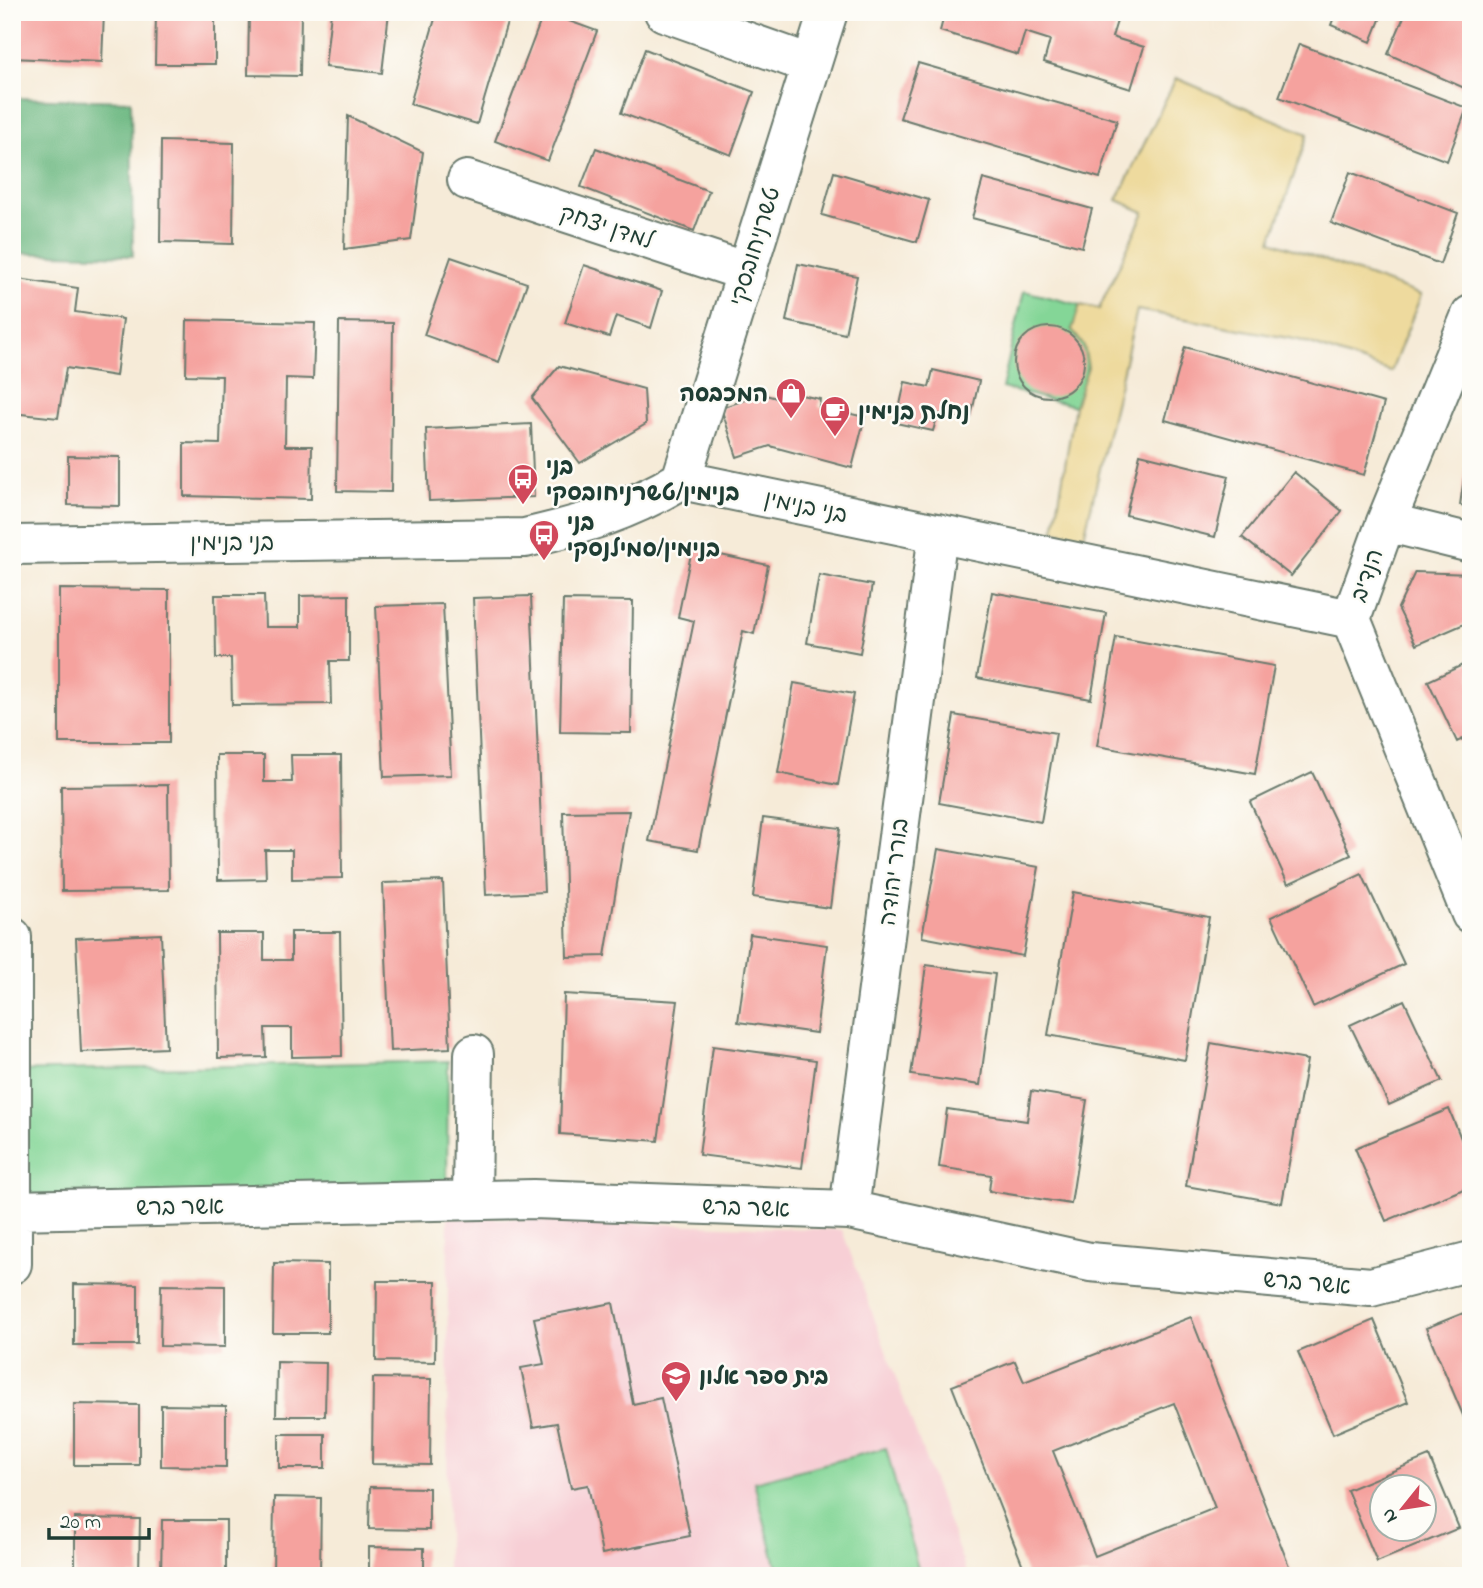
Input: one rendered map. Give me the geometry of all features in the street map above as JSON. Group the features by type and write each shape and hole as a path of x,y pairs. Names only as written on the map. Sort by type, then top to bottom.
{"street":[{"path":"664,12 810,64"},
{"name":"טשרניחובסקי","path":"681,480 828,12"},
{"name":"למדן יצחק","path":"467,180 747,272"},
{"name":"הנדיב","path":"1471,315 1385,522 1351,619 1471,914"},
{"name":"בני בנימין","path":"12,545 525,538 584,524 639,505 681,480 1351,619"},
{"path":"1385,522 1471,543"},
{"name":"בורר יהודה","path":"849,1210 938,533"},
{"path":"12,937 12,1264"},
{"path":"472,1200 474,1054"},
{"name":"אשר ברש","path":"13,1210 533,1199 849,1210 1090,1262 1371,1287 1471,1261"}],"shaded area":[{"name":"בית ספר אלון","path":"448,1217 842,1230 968,1576 447,1576"}],"green space":[{"path":"12,98 131,101 133,256 12,253"},
{"path":"1024,291 1080,305 1072,330 1085,348 1087,366 1075,406 1002,388"},
{"path":"448,1061 447,1191 12,1199 12,1071"},
{"path":"886,1448 920,1576 779,1576 754,1482"}],"sand":[{"path":"1176,78 1308,134 1271,241 1421,295 1391,372 1299,340 1137,310 1084,537 1054,531 1075,406 1088,367 1084,346 1072,330 1080,305 1099,309 1144,212 1117,200"}],"building":[{"path":"12,12 104,12 102,62 12,58"},
{"path":"156,12 215,12 215,64 155,64"},
{"path":"249,12 301,12 300,76 248,75"},
{"path":"331,12 389,12 382,73 325,67"},
{"path":"437,12 509,15 477,124 410,104"},
{"path":"544,12 597,31 548,161 495,141"},
{"path":"945,12 1020,12 1030,15 1031,12 1088,12 1117,21 1112,37 1144,47 1131,89 1044,62 1050,40 1025,32 1018,55 940,31"},
{"path":"1336,12 1383,12 1371,42 1331,25"},
{"path":"1406,12 1462,12 1471,16 1471,91 1388,54"},
{"path":"1299,44 1467,108 1447,161 1279,97"},
{"path":"645,49 754,92 731,155 621,113"},
{"path":"918,63 1117,120 1100,178 900,118"},
{"path":"348,116 423,152 411,240 344,249"},
{"path":"161,141 234,143 233,244 160,242"},
{"path":"596,148 709,191 694,231 581,187"},
{"path":"834,172 929,200 917,242 822,215"},
{"path":"1350,172 1458,213 1440,264 1331,223"},
{"path":"983,179 1092,209 1082,247 972,218"},
{"path":"451,257 527,283 499,362 424,335"},
{"path":"798,264 857,276 845,334 786,321"},
{"path":"584,265 662,291 651,328 616,316 609,337 565,323"},
{"path":"12,278 78,288 75,312 123,319 116,376 66,368 58,418 12,413"},
{"path":"187,320 315,323 313,379 286,378 285,446 312,446 311,499 184,496 184,443 220,444 222,376 186,375"},
{"path":"339,322 393,323 391,492 337,491"},
{"path":"1056,327 1069,333 1078,342 1082,348 1082,376 1074,387 1063,395 1042,397 1024,387 1016,376 1014,355 1024,337 1035,329"},
{"path":"1185,347 1384,403 1364,475 1165,420"},
{"path":"559,366 644,389 646,424 580,463 532,398"},
{"path":"933,370 979,381 970,421 938,414 933,431 896,423 905,382 929,387"},
{"path":"787,392 820,399 819,407 865,417 852,468 770,446 737,457 721,408 762,394 784,400"},
{"path":"531,424 534,497 429,501 426,429"},
{"path":"1140,454 1229,476 1215,537 1126,515"},
{"path":"68,456 120,457 120,506 68,505"},
{"path":"1466,464 1471,465 1471,507 1460,505"},
{"path":"1294,472 1342,511 1291,576 1242,537"},
{"path":"692,549 768,565 754,634 743,631 698,850 649,841 694,621 678,617"},
{"path":"1415,572 1471,574 1471,621 1416,645 1398,608"},
{"path":"819,575 872,585 860,653 807,643"},
{"path":"59,589 169,590 169,743 59,743"},
{"path":"992,592 1106,613 1091,699 977,678"},
{"path":"215,595 264,595 265,627 300,627 300,596 349,595 349,661 330,661 331,704 232,705 231,658 216,658"},
{"path":"531,596 544,892 486,895 473,598"},
{"path":"563,600 633,601 631,733 560,732"},
{"path":"443,604 451,775 384,777 376,606"},
{"path":"1116,637 1274,666 1255,774 1097,746"},
{"path":"1471,661 1471,735 1457,742 1428,681"},
{"path":"794,683 854,694 838,785 778,773"},
{"path":"954,715 1056,733 1041,822 939,803"},
{"path":"217,755 264,755 264,782 292,782 291,755 341,755 342,878 292,879 292,850 265,850 266,879 218,880"},
{"path":"1312,772 1351,855 1288,884 1250,802"},
{"path":"168,785 169,890 62,891 61,786"},
{"path":"629,811 605,956 567,957 563,812"},
{"path":"763,818 840,828 830,908 753,897"},
{"path":"938,849 1039,867 1023,956 922,937"},
{"path":"1362,874 1404,964 1313,1007 1271,917"},
{"path":"443,881 450,1048 390,1051 383,883"},
{"path":"1073,892 1209,917 1185,1060 1048,1035"},
{"path":"291,932 340,932 342,1056 292,1057 292,1028 265,1028 266,1057 218,1058 217,933 264,933 264,960 291,960"},
{"path":"161,934 166,1048 81,1052 76,938"},
{"path":"750,934 827,945 816,1033 738,1022"},
{"path":"926,965 995,974 980,1085 911,1075"},
{"path":"564,994 678,1001 658,1141 560,1134"},
{"path":"1404,1000 1442,1081 1389,1105 1350,1025"},
{"path":"1211,1043 1307,1060 1282,1203 1186,1186"},
{"path":"713,1046 816,1060 802,1168 699,1155"},
{"path":"1031,1091 1087,1100 1071,1204 989,1191 991,1175 939,1167 947,1109 1027,1121"},
{"path":"1449,1109 1471,1163 1471,1186 1386,1221 1355,1148"},
{"path":"274,1263 328,1264 328,1333 273,1333"},
{"path":"377,1281 436,1281 435,1362 376,1361"},
{"path":"74,1284 138,1285 138,1345 74,1345"},
{"path":"161,1285 225,1286 225,1347 160,1346"},
{"path":"613,1303 633,1404 661,1398 690,1536 602,1554 588,1485 571,1488 557,1423 533,1427 521,1368 544,1364 534,1318"},
{"path":"1471,1310 1471,1434 1426,1328"},
{"path":"1191,1317 1293,1576 1027,1576 952,1386 1015,1361 1024,1382","holes":["1174,1403 1215,1508 1095,1556 1053,1451"]},
{"path":"1374,1320 1408,1402 1333,1434 1298,1352"},
{"path":"277,1362 326,1363 325,1416 276,1416"},
{"path":"373,1378 431,1379 430,1465 372,1464"},
{"path":"74,1404 139,1405 139,1465 74,1465"},
{"path":"161,1405 226,1406 226,1467 161,1466"},
{"path":"279,1434 325,1434 325,1468 279,1468"},
{"path":"1429,1456 1436,1472 1390,1472"},
{"path":"1438,1478 1459,1528 1438,1537"},
{"path":"1368,1481 1368,1540 1347,1490"},
{"path":"370,1487 429,1488 429,1530 369,1529"},
{"path":"274,1497 321,1498 320,1576 273,1576"},
{"path":"75,1518 140,1519 139,1576 75,1576"},
{"path":"162,1520 226,1520 226,1576 161,1576"},
{"path":"1369,1542 1425,1542 1377,1562"},
{"path":"369,1547 424,1548 424,1576 369,1576"}],"place":[{"name":"המכבסה","path":"791,420"},
{"name":"נחלת בנימין","path":"835,438"},
{"name":"בני בנימין/טשרניחובסקי","path":"523,506"},
{"name":"בני בנימין/סמילנסקי","path":"544,562"},
{"name":"בית ספר אלון","path":"676,1403"}]}
